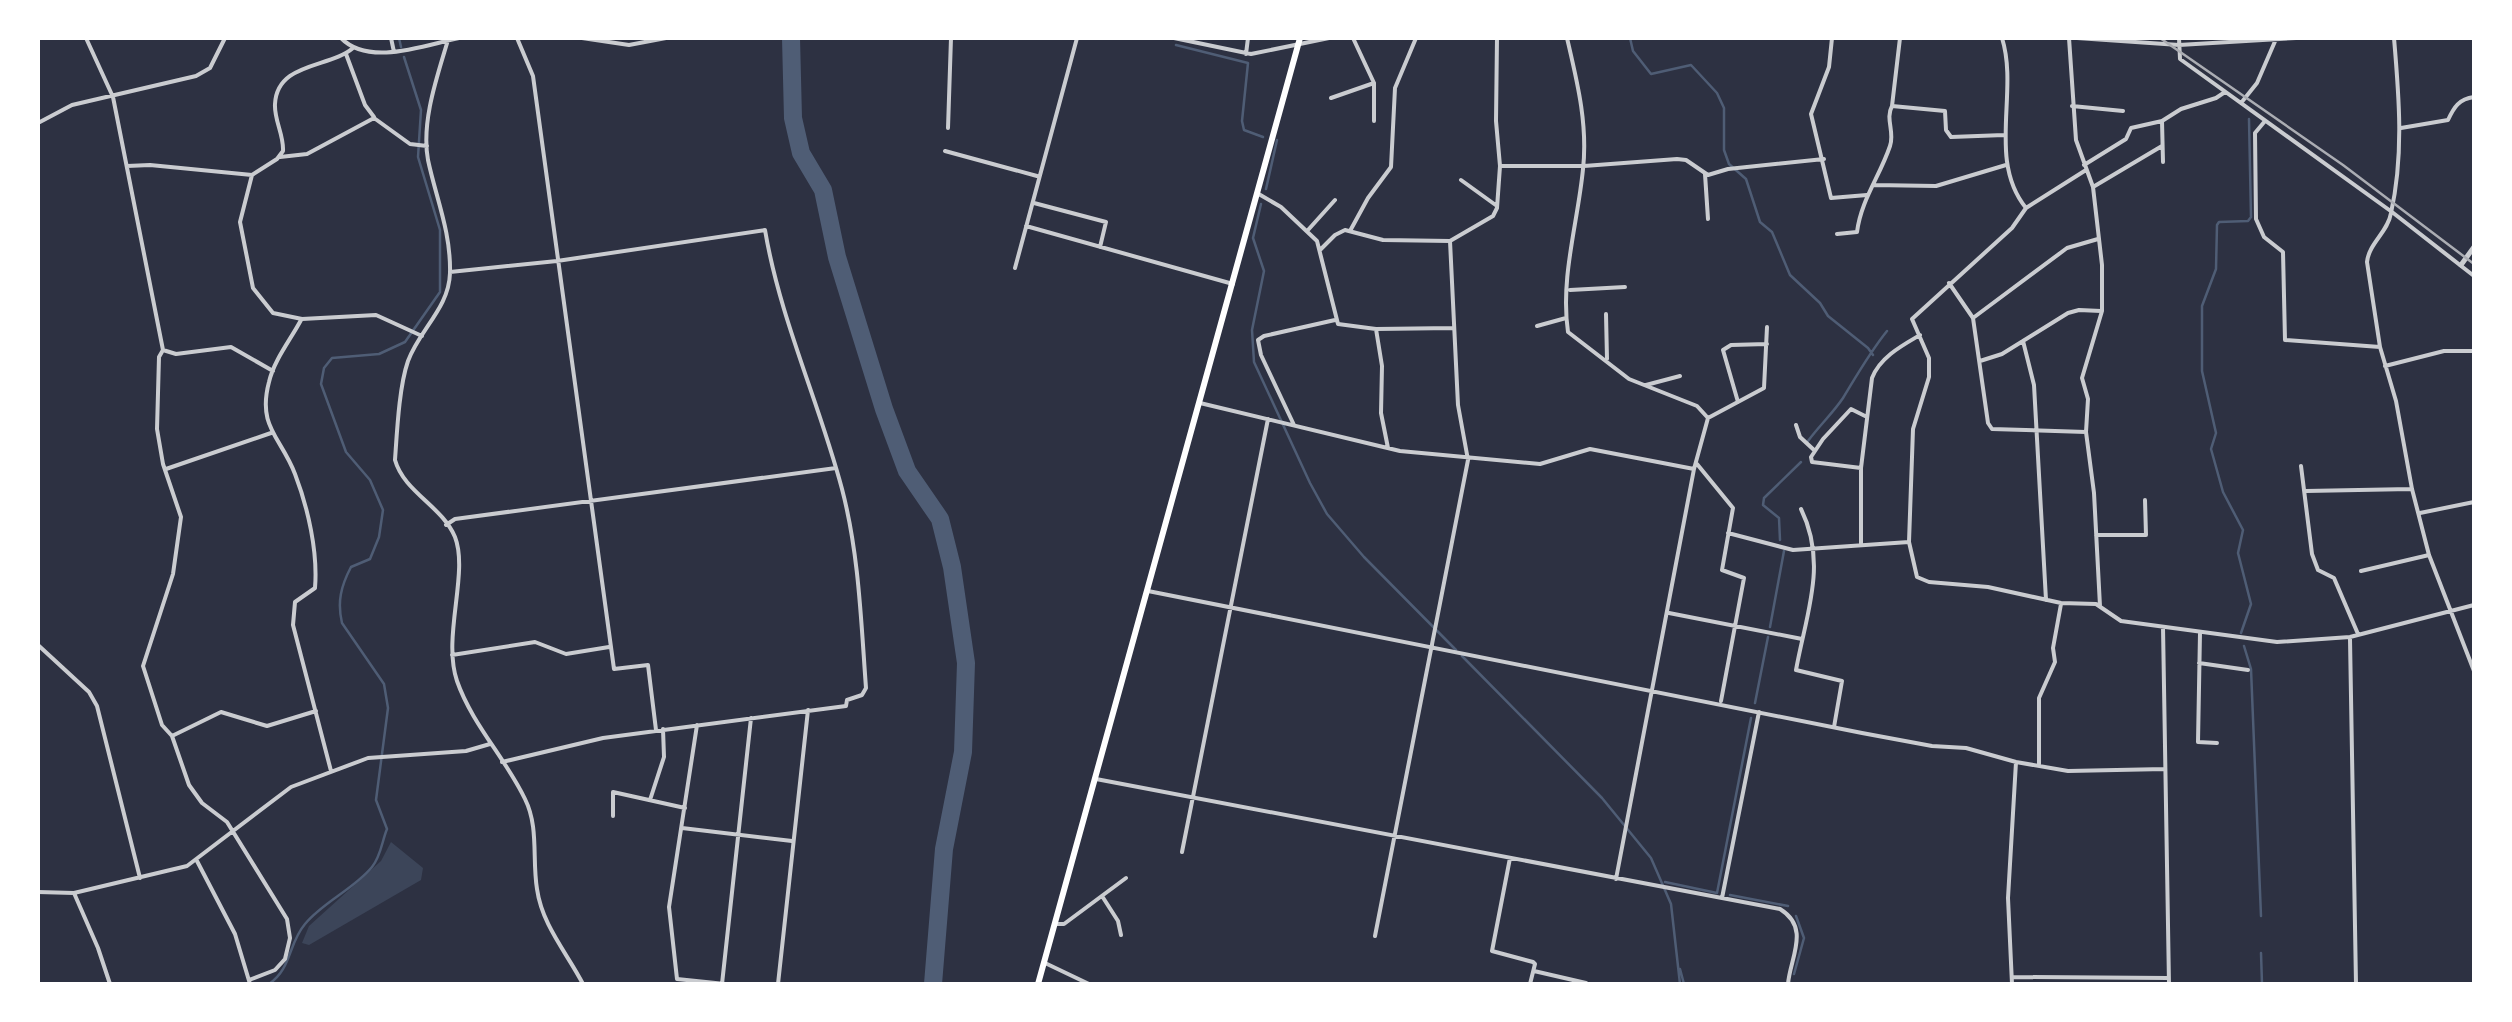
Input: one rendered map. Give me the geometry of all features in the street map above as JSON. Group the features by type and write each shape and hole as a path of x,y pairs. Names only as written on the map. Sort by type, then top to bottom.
{"main road":[{"path":"1038,984 1299,40"}],"street":[{"path":"86,38 114,97 142,234 163,350 159,357 156,420 164,469 181,517 173,574 143,666 162,725 172,736 195,795 234,832 288,918 289,950 280,966 250,982 235,934 197,860"},
{"path":"38,123 72,105 204,72 214,63 225,38"},
{"path":"341,38 352,48 394,52 459,38"},
{"path":"391,38 394,52"},
{"path":"517,38 533,76 614,669 648,665 656,730"},
{"path":"582,38 629,45 666,38"},
{"path":"948,128 951,38"},
{"path":"1015,268 1077,38"},
{"path":"1174,38 1246,54 1299,40 1330,38"},
{"path":"1246,54 1248,38"},
{"path":"1354,38 1374,83 1374,121"},
{"path":"1350,231 1390,167 1395,88 1416,38"},
{"path":"1320,250 1335,235 1350,231 1383,240 1450,241 1493,216 1500,166 1497,38"},
{"path":"1567,38 1582,107 1584,166 1568,290 1568,332 1628,379 1697,406 1708,418"},
{"path":"1832,38 1829,66 1811,114 1831,198 1867,195"},
{"path":"1837,234 1857,232 1867,195 1891,143 1888,114 1900,38"},
{"path":"2002,38 2007,62 2006,165 2026,208"},
{"path":"2070,38 2076,140 2094,187 2102,311 2082,366 2088,399 2086,432 2100,606"},
{"path":"2077,38 2179,45 2296,38"},
{"path":"2179,38 2180,59 2474,276"},
{"path":"2394,38 2401,128 2392,212 2366,256 2380,347 2396,401 2418,514 2474,671"},
{"path":"449,39 435,81 426,146 445,216 450,272 447,295 420,335 408,362 395,460 399,474 454,536 458,556 452,655 457,681 490,744 526,800 534,826 537,890 545,919 582,984"},
{"path":"2241,103 2276,40"},
{"path":"280,156 283,141 275,104 280,88 293,72 346,54 352,48"},
{"path":"346,54 374,118 412,144 426,146"},
{"path":"1331,98 1374,83"},
{"path":"2225,92 2162,121 2131,128 2126,139 2026,208 2012,228 1912,318 1930,358 1929,377 1913,428 1909,542 1914,574 1920,580 2100,606 2112,618 2277,642 2350,637 2474,605"},
{"path":"2401,128 2448,120 2454,106 2474,97"},
{"path":"1892,106 1945,111 1946,130 1951,137 2006,135"},
{"path":"2072,106 2123,111"},
{"path":"126,166 252,175 280,156 307,154 374,118"},
{"path":"2162,121 2163,162"},
{"path":"2265,121 2255,134 2256,209 2260,231 2283,252 2285,340 2380,347"},
{"path":"2094,187 2162,146"},
{"path":"945,152 1038,176"},
{"path":"1500,166 1584,166 1677,159 1686,160 1704,174 1824,159"},
{"path":"1874,184 1936,186 2006,165"},
{"path":"1704,174 1708,219"},
{"path":"252,175 240,222 253,288 268,311 302,319 376,314 420,335"},
{"path":"1461,180 1497,206"},
{"path":"1256,193 1281,207 1317,241 1335,320 1343,326 1453,328"},
{"path":"1307,231 1335,200"},
{"path":"1032,203 1106,222 1100,248"},
{"path":"1026,226 1232,284"},
{"path":"450,272 557,261 765,230 772,272 836,468 853,538 866,688 862,696 847,700 846,706 603,738 502,762"},
{"path":"1972,318 2067,248 2098,239"},
{"path":"1375,936 1468,460 1458,405 1450,241"},
{"path":"2461,266 2474,246"},
{"path":"1949,283 1972,318 1989,426 1996,431 2086,432"},
{"path":"1568,290 1625,287"},
{"path":"1980,361 2002,354 2068,313 2102,311"},
{"path":"1606,314 1607,362"},
{"path":"1537,326 1566,318"},
{"path":"302,319 272,371 266,408 270,433 297,479 316,566 314,588 295,602 293,612 296,639 331,771"},
{"path":"1292,424 1258,340 1335,320"},
{"path":"1708,418 1764,388 1767,328"},
{"path":"1376,329 1382,366 1381,413 1388,448"},
{"path":"1861,545 1865,416 1876,369 1920,335"},
{"path":"2023,342 2034,385 2046,600"},
{"path":"1739,403 1723,350 1767,344"},
{"path":"163,350 176,354 231,347 272,371"},
{"path":"2385,366 2444,352 2474,351"},
{"path":"1644,385 1680,376"},
{"path":"1200,403 1388,448 1468,460 1540,464 1590,449 1696,467 1731,502 1722,570 1744,578 1720,703"},
{"path":"1861,468 1812,462 1814,450 1852,409 1865,416"},
{"path":"1616,879 1708,418"},
{"path":"1182,852 1271,420"},
{"path":"1796,425 1800,437 1814,450"},
{"path":"164,469 270,433"},
{"path":"2301,466 2312,554 2318,570 2334,578 2358,634"},
{"path":"446,524 454,519 836,468"},
{"path":"2306,491 2412,489"},
{"path":"2096,535 2146,535 2145,500"},
{"path":"2418,514 2474,502"},
{"path":"1801,509 1816,549 1814,581 1796,670 1842,681 1834,727"},
{"path":"1728,533 1793,550 1909,542"},
{"path":"2360,571 2430,555"},
{"path":"1148,590 1932,746 1966,748 2016,762 2068,771 2165,769"},
{"path":"2039,764 2039,698 2055,662 2053,648 2061,603"},
{"path":"1667,613 1802,639"},
{"path":"2013,977 2169,981 2162,627"},
{"path":"2200,632 2198,742 2217,742"},
{"path":"2350,637 2356,984"},
{"path":"452,655 535,642 566,654 611,647"},
{"path":"38,645 89,692 97,706 140,878"},
{"path":"2200,664 2248,670"},
{"path":"778,984 808,710"},
{"path":"172,736 220,712 267,726 316,711"},
{"path":"1722,898 1759,712"},
{"path":"697,725 669,915 676,976 680,980 724,984 751,718"},
{"path":"650,800 664,757 664,729"},
{"path":"38,892 74,893 186,866 291,787 376,756 466,751 490,744"},
{"path":"2012,984 2008,898 2016,762"},
{"path":"1096,779 1780,909 1789,915 1798,941 1788,984"},
{"path":"613,816 614,792 685,808"},
{"path":"682,828 794,841"},
{"path":"1510,858 1492,951 1533,962 1530,984"},
{"path":"1056,924 1064,924 1126,878"},
{"path":"74,893 110,984"},
{"path":"1102,896 1118,921 1121,935"},
{"path":"1044,963 1088,984"},
{"path":"1534,971 1586,983"}],"shaded area":[{"path":"391,842 423,868 421,880 309,945 302,943 309,926 381,861"}],"waterway":[{"path":"399,38 401,47"},
{"path":"791,38 793,118 801,153 823,190 837,257 884,409 907,471 940,519 952,567 966,663 963,752 944,849 933,984"},
{"path":"1630,38 1633,51 1651,74 1691,65 1717,93 1724,108 1724,150 1729,164 1746,179 1760,222 1772,232 1790,275 1828,316 1873,355"},
{"path":"1176,45 1248,63 1242,121 1244,130 1263,137"},
{"path":"269,984 282,971 305,924 372,867 387,829 376,800 388,708 384,684 342,623 340,608 342,588 351,567 370,559 379,537 383,510 370,480 346,452 321,384 324,368 332,358 379,354 405,342 440,292 440,230 418,157 421,110 404,57"},
{"path":"2241,633 2251,604 2238,553 2243,530 2223,492 2211,449 2216,433 2202,371 2202,306 2216,269 2217,225 2248,221 2251,217 2249,119"},
{"path":"1266,189 1277,140"},
{"path":"1261,204 1253,238 1264,271 1252,330 1254,362 1327,514 1456,650"},
{"path":"1808,441 1839,404 1887,331"},
{"path":"1780,540 1779,518 1763,505 1764,498 1801,462"},
{"path":"1770,627 1784,551"},
{"path":"1755,703 1768,637"},
{"path":"2244,646 2251,669 2261,916"},
{"path":"1462,656 1602,798 1651,858 1671,904 1680,984"},
{"path":"1665,882 1717,893 1751,718"},
{"path":"1730,895 1788,906"},
{"path":"1794,974 1804,938 1796,916"},
{"path":"2261,953 2262,984"},
{"path":"1680,969 1684,984"}],"railway":[{"path":"2160,38 2343,165 2474,264"}]}
